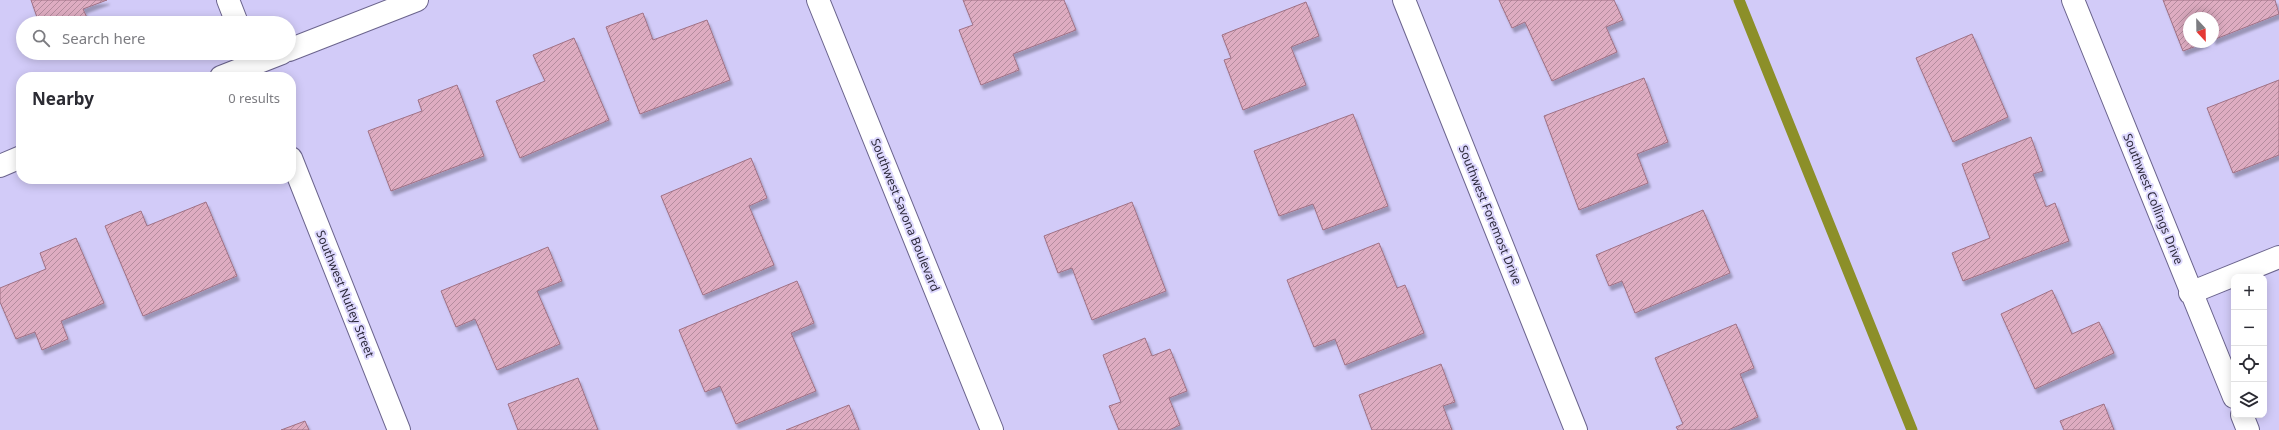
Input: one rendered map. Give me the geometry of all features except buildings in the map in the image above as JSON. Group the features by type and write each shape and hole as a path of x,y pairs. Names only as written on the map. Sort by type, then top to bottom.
{"street":[{"path":"228,0 234,16"},
{"path":"296,47 417,0"},
{"name":"Southwest Savona Boulevard","path":"818,0 992,430"},
{"name":"Southwest Foremost Drive","path":"1404,0 1576,430"},
{"name":"Southwest Collings Drive","path":"2073,0 2190,293 2231,389"},
{"path":"235,72 266,60"},
{"path":"0,166 16,159"},
{"name":"Southwest Nutley Street","path":"296,171 399,430"},
{"path":"2190,293 2279,257"},
{"path":"2243,418 2248,430"}],"waterway":[{"path":"1739,0 1912,430"}]}
